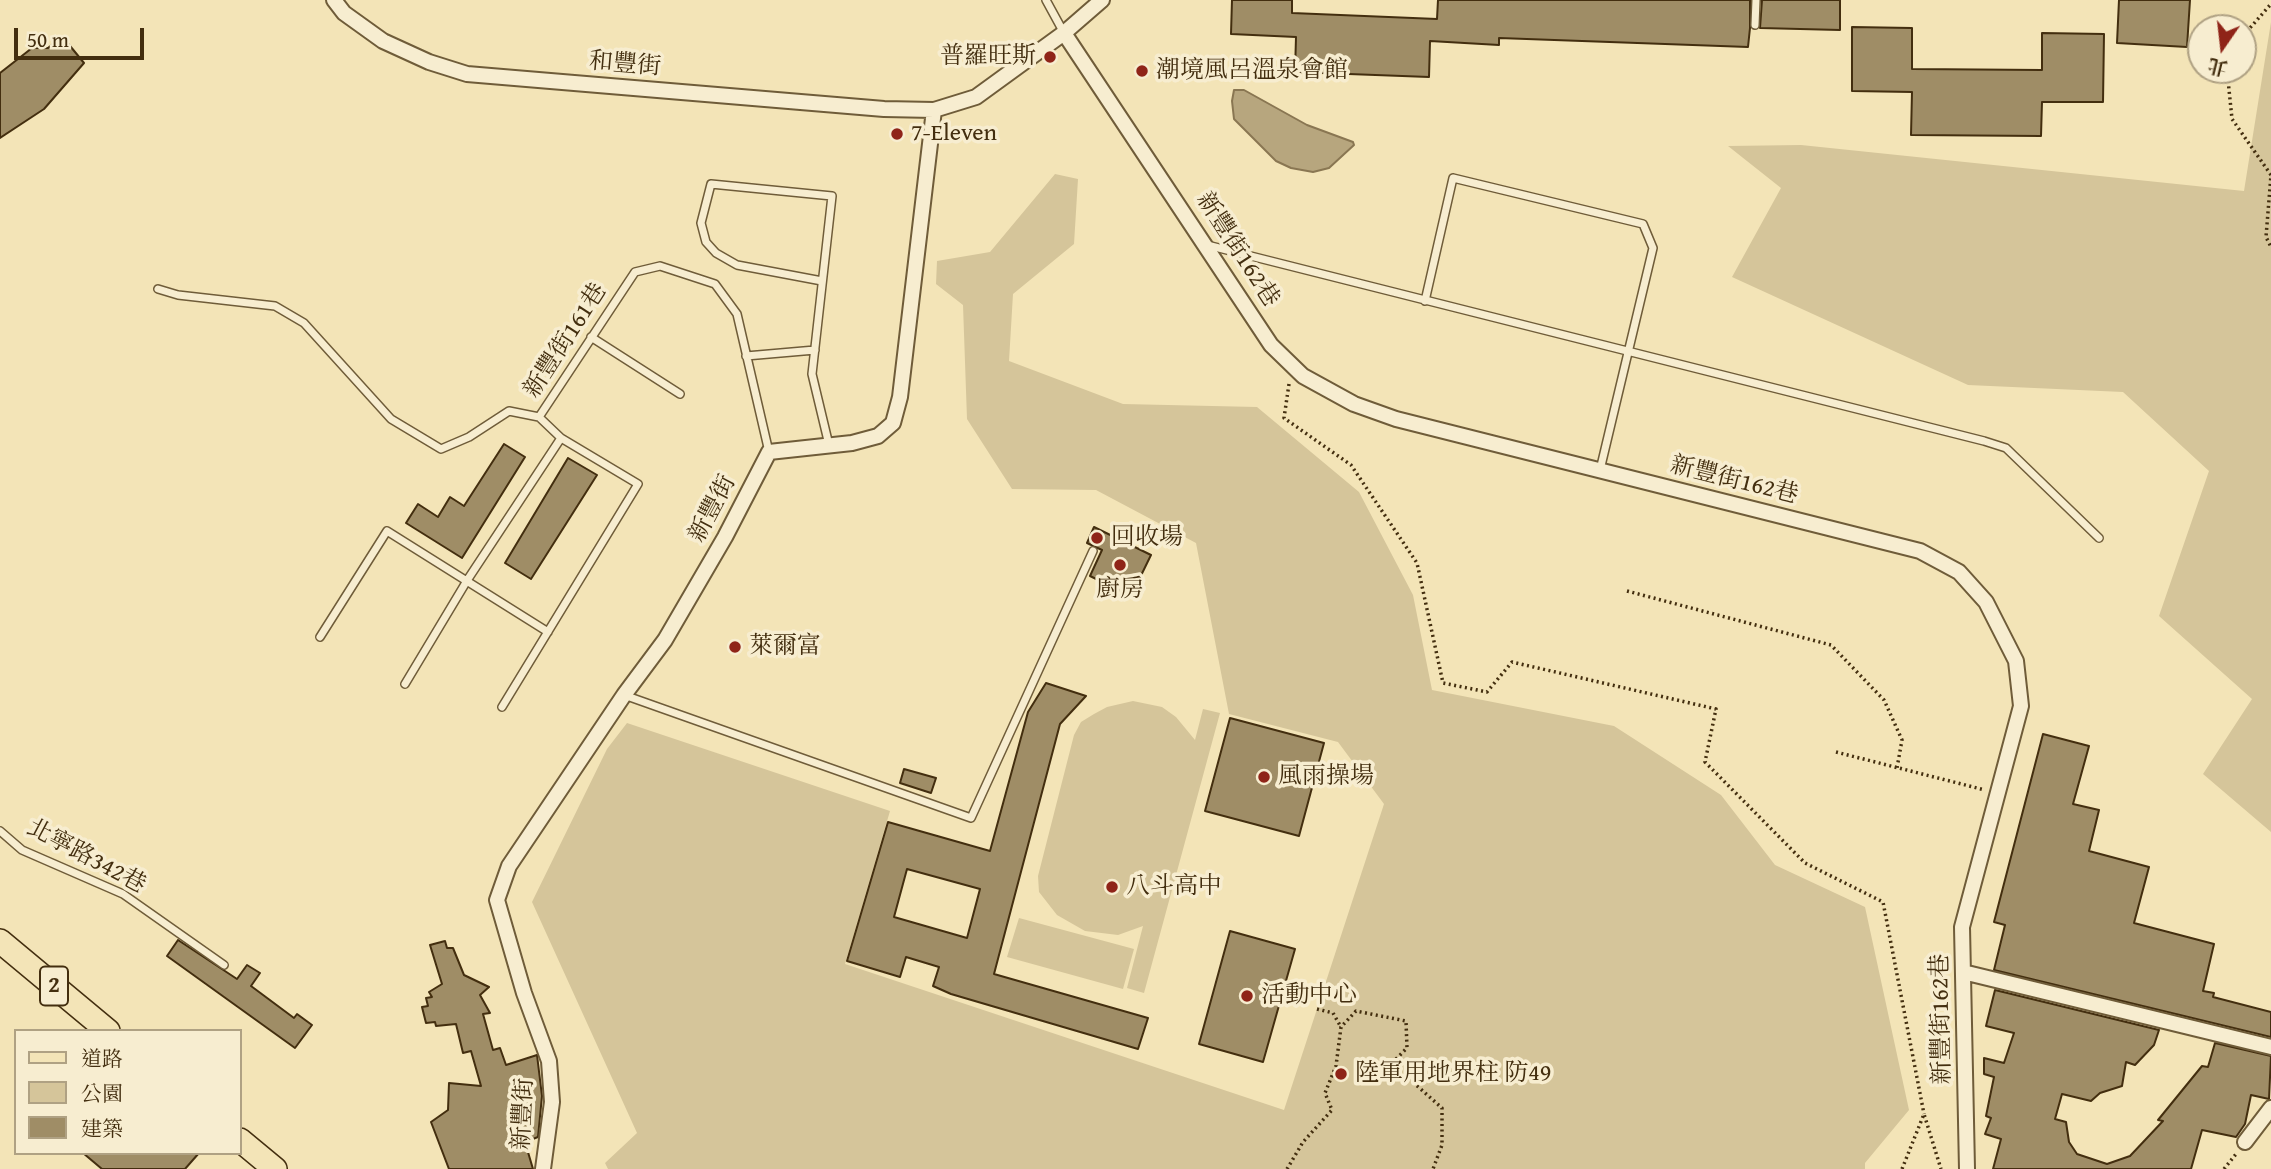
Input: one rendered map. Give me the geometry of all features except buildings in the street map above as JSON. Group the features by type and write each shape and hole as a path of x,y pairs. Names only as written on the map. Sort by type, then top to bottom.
{"main road":[{"name":"2","path":"0,941 106,1029"},
{"path":"242,1142 271,1168"}],"street":[{"name":"和豐街","path":"334,0 344,13 383,41 429,62 467,74 870,108 934,110"},
{"path":"769,452 878,436 893,423 900,397 934,110 976,97 1063,33 1102,0"},
{"name":"新豐街162巷","path":"1063,33 1207,245 1271,345 1303,376 1354,404 1396,419 1920,551 1959,572 1986,602 2016,661 2021,706 1962,927 1967,1169"},
{"name":"新豐街","path":"543,1169 552,1102 550,1061 524,993 497,900 509,866 624,695 665,640 769,452"},
{"path":"1963,972 2271,1047"},
{"path":"2245,1142 2271,1108"}],"lane":[{"path":"1046,0 1063,33"},
{"path":"1755,24 1756,0"},
{"path":"1425,301 1453,178 1643,224 1653,248 1600,470"},
{"path":"822,281 737,265 716,253 706,242 701,223 711,184 832,196 812,374 829,445"},
{"path":"1207,245 2006,449 2099,538"},
{"name":"新豐街161巷","path":"548,632 638,484 561,438 539,417 635,272 660,266 715,284 737,314 769,452"},
{"path":"158,289 178,295 275,306 304,323 391,418 441,449 469,437 509,411 539,417"},
{"path":"592,337 680,394"},
{"path":"746,356 814,350"},
{"path":"405,684 468,579 561,438"},
{"path":"320,637 387,531 468,579 548,632 502,707"},
{"path":"624,695 971,818 1093,551"},
{"name":"北寧路342巷","path":"0,831 22,849 123,894 224,965"}],"path":[{"path":"2257,20 2271,5"},
{"path":"2228,84 2232,119 2271,175 2266,237 2271,247"},
{"path":"1292,365 1284,418 1351,465 1417,563 1443,683 1487,692 1512,662 1716,709 1705,762 1805,863 1883,902 1924,1114 1941,1169"},
{"path":"1627,591 1831,645 1885,700 1902,740 1897,768"},
{"path":"1836,752 1997,793"},
{"path":"1317,1009 1333,1013 1341,1027"},
{"path":"1287,1169 1303,1142 1332,1110 1325,1093 1336,1066 1341,1027 1356,1011 1406,1020 1407,1048 1387,1068 1415,1084 1442,1108 1442,1145 1433,1169"},
{"path":"1902,1169 1924,1114"},
{"path":"2224,1169 2245,1142"}],"green space":[{"path":"2271,22 2271,832 2203,774 2252,699 2159,616 2209,471 2123,392 1968,385 1732,277 1781,188 1728,146 1801,145 2244,191"},
{"path":"1055,174 1078,179 1074,244 1013,294 1009,361 1123,404 1257,407 1359,492 1413,595 1432,690 1614,726 1721,795 1775,865 1865,907 1909,1110 1865,1163 1865,1169 608,1169 605,1163 637,1133 532,902 607,749 627,723 890,811 845,964 1284,1110 1384,804 1338,742 1229,714 1196,543 1096,490 1012,489 967,419 963,305 936,284 937,261 990,252"},
{"path":"1133,701 1162,707 1176,717 1195,740 1203,709 1220,713 1144,993 1127,988 1143,926 1118,935 1085,931 1057,915 1039,892 1038,876 1074,735 1081,722 1107,707"},
{"path":"1019,918 1134,949 1123,989 1007,957"}],"shaded area":[{"path":"1234,90 1244,90 1307,125 1353,142 1354,145 1329,168 1313,172 1291,168 1276,161 1234,119"}],"place":[{"name":"普羅旺斯","path":"1050,57"},
{"name":"潮境風呂溫泉會館","path":"1142,71"},
{"name":"7-Eleven","path":"897,134"},
{"name":"回收場","path":"1097,538"},
{"name":"廚房","path":"1120,565"},
{"name":"萊爾富","path":"735,647"},
{"name":"風雨操場","path":"1264,777"},
{"name":"八斗高中","path":"1112,887"},
{"name":"活動中心","path":"1247,996"},
{"name":"陸軍用地界柱 防49","path":"1341,1074"}]}
